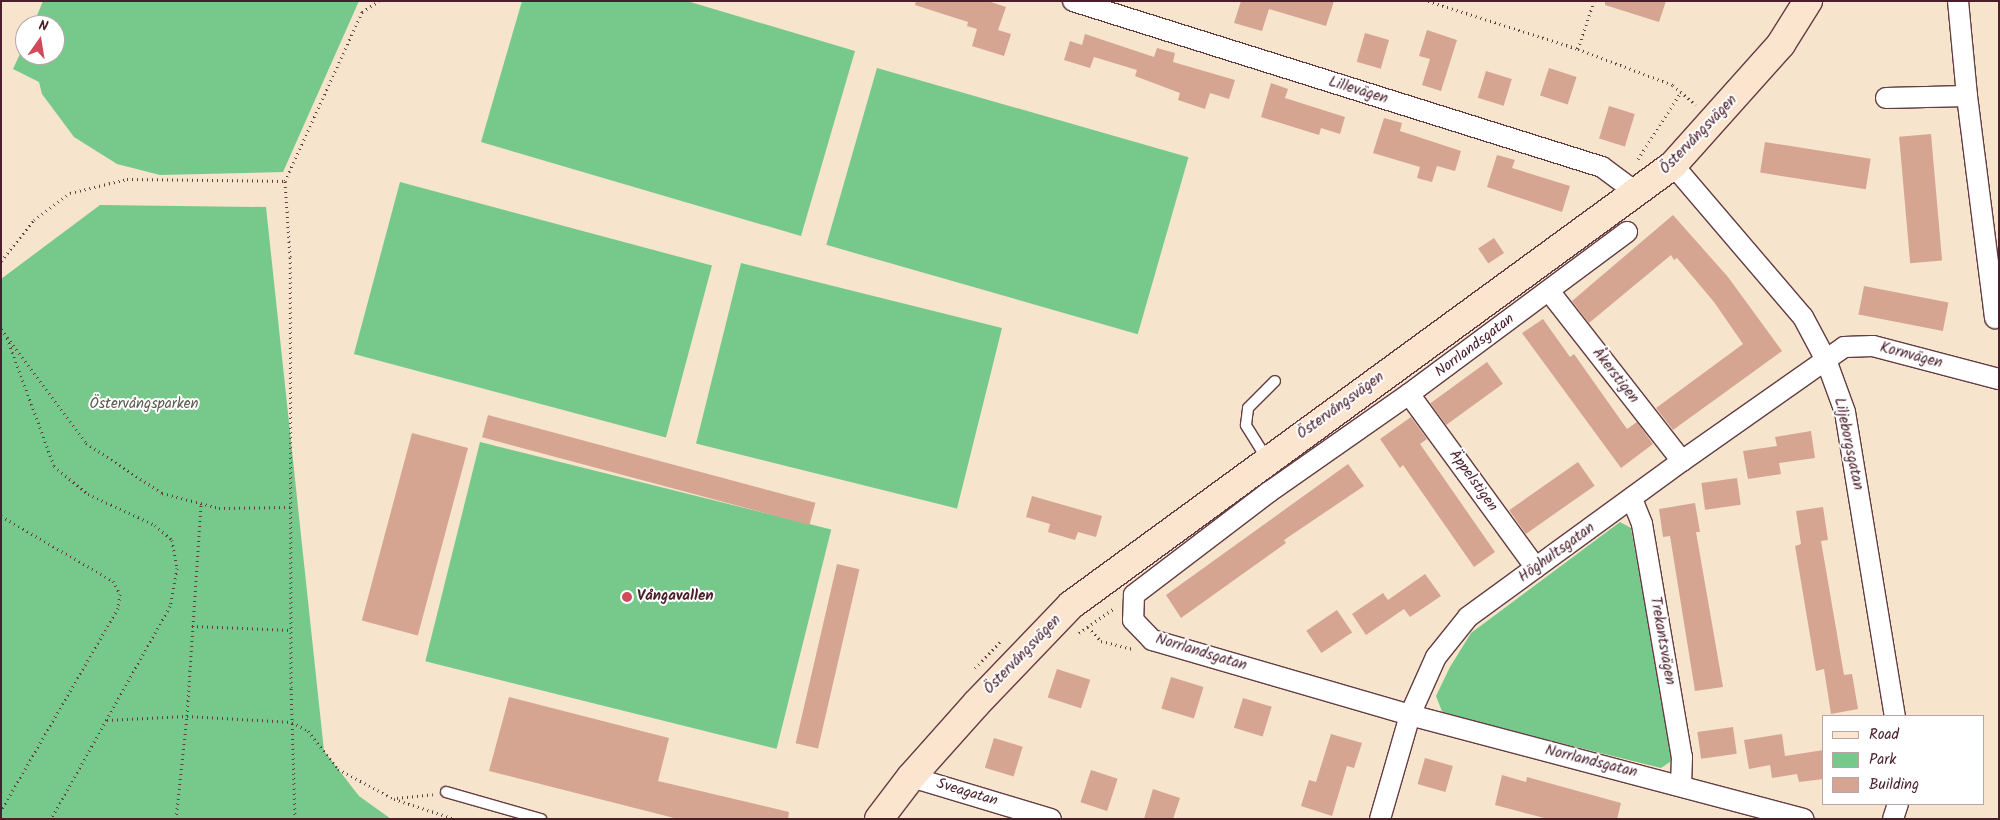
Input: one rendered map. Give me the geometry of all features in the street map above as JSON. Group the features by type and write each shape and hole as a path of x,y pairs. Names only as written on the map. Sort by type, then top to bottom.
{"street":[{"name":"Lillevägen","path":"1073,1 1602,167 1637,193"},
{"name":"Östervångsvägen","path":"879,819 911,777 1071,605 1674,165 1716,121 1781,44 1808,1"},
{"path":"1958,1 1967,96 1995,318"},
{"path":"1886,98 1967,96"},
{"name":"Liljeborgsgatan","path":"1674,165 1804,317 1826,360 1845,412 1895,715"},
{"name":"Norrlandsgatan","path":"1628,232 1409,394 1269,492 1134,595 1133,620 1152,640 1410,715 1681,785 1803,819"},
{"name":"Åkerstigen","path":"1549,290 1682,462"},
{"name":"Kornvägen","path":"1826,360 1844,347 1873,346 1999,379"},
{"name":"Höghultsgatan","path":"1380,819 1410,715 1436,657 1468,618 1826,360"},
{"name":"Äppelstigen","path":"1409,394 1536,568"},
{"name":"Trekantsvägen","path":"1632,499 1642,524 1682,756 1681,785"},
{"name":"Sveagatan","path":"911,777 1051,819"},
{"path":"1893,819 1898,805"}],"lane":[{"path":"1268,460 1246,425 1248,408 1275,381"},
{"path":"446,792 541,819"}],"path":[{"path":"294,819 290,630 290,257 284,181 362,12 379,1"},
{"path":"1428,1 1578,49 1673,85 1716,121"},
{"path":"1578,49 1594,1"},
{"path":"1,261 34,220 70,193 127,179 284,181"},
{"path":"1,329 86,443 162,494 219,508 291,508"},
{"path":"7,338 54,466 88,494 155,525 172,540 177,568 170,606 51,819"},
{"path":"176,819 187,716 201,503"},
{"path":"1,516 113,581 120,594 118,608 1,811"},
{"path":"1071,605 1100,641 1135,650"},
{"path":"192,626 290,630"},
{"path":"106,720 187,716 292,722 308,731 338,769 394,799 455,819"},
{"path":"394,799 446,792"}],"green space":[{"path":"43,1 359,1 283,172 160,175 117,164 74,137 42,94 39,82 13,69 15,65 65,65 65,15 37,15"},
{"path":"522,1 687,1 855,51 801,236 481,142"},
{"path":"877,68 1188,157 1138,334 826,245"},
{"path":"400,182 712,266 666,438 354,354"},
{"name":"Östervångsparken","path":"100,205 266,207 324,751 359,796 391,819 1,819 1,279"},
{"path":"741,263 1002,328 957,509 696,443"},
{"name":"Vångavallen","path":"480,442 831,530 777,749 425,661"},
{"path":"1620,522 1631,528 1673,760 1661,768 1443,714 1436,696 1450,667 1471,633"}],"building":[{"path":"916,1 988,1 1006,7 998,30 1011,34 1004,56 972,46 977,29 967,26 968,22 915,5"},
{"path":"1241,1 1334,1 1326,26 1269,9 1262,31 1234,23"},
{"path":"1605,1 1666,1 1659,22 1605,5"},
{"path":"1427,30 1457,40 1441,91 1422,85 1430,59 1419,56"},
{"path":"1365,33 1389,40 1381,69 1357,62"},
{"path":"1085,34 1154,57 1157,48 1175,53 1173,62 1235,80 1229,99 1210,93 1205,109 1178,100 1180,93 1135,76 1137,70 1094,57 1090,68 1064,60 1070,41 1082,45"},
{"path":"1549,68 1577,77 1568,105 1540,96"},
{"path":"1486,71 1512,79 1504,106 1478,98"},
{"path":"1271,83 1288,89 1285,98 1345,117 1340,134 1321,128 1319,135 1261,117"},
{"path":"1609,106 1635,114 1625,146 1599,139"},
{"path":"1384,118 1402,123 1400,131 1461,151 1455,171 1437,166 1432,182 1417,178 1420,167 1373,153"},
{"path":"1931,134 1942,261 1910,263 1899,137"},
{"path":"1765,142 1871,159 1866,189 1760,173"},
{"path":"1497,155 1515,160 1512,168 1570,186 1562,212 1487,187"},
{"path":"1673,215 1728,277 1782,351 1673,430 1656,408 1743,344 1714,302 1677,258 1674,260 1671,255 1589,323 1572,301"},
{"path":"1494,238 1504,253 1488,264 1478,249"},
{"path":"1864,286 1948,302 1943,331 1858,314"},
{"path":"1543,319 1570,357 1574,354 1627,429 1637,422 1653,444 1621,468 1522,333"},
{"path":"1487,362 1503,384 1446,425 1430,403"},
{"path":"488,415 815,503 809,525 482,437"},
{"path":"1411,417 1427,439 1420,444 1495,552 1474,567 1403,465 1400,468 1380,439"},
{"path":"1811,431 1815,458 1779,463 1781,474 1748,479 1743,451 1777,446 1775,437"},
{"path":"412,433 468,448 418,635 362,620"},
{"path":"1578,462 1595,486 1526,534 1509,510"},
{"path":"1348,464 1364,486 1284,540 1286,543 1181,618 1166,595"},
{"path":"1737,478 1741,505 1705,510 1701,483"},
{"path":"1032,496 1102,516 1096,537 1078,532 1075,540 1048,532 1050,524 1026,517"},
{"path":"1695,503 1700,532 1696,532 1723,687 1695,691 1670,536 1663,537 1659,509"},
{"path":"1823,507 1828,540 1821,541 1844,675 1852,674 1858,709 1831,714 1824,669 1816,671 1795,546 1801,544 1796,511"},
{"path":"837,564 859,569 818,748 796,743"},
{"path":"1425,574 1441,596 1410,617 1404,609 1366,635 1352,614 1383,593 1388,600"},
{"path":"1337,610 1352,632 1321,653 1306,631"},
{"path":"1057,669 1090,680 1081,708 1048,698"},
{"path":"1171,677 1204,687 1194,718 1161,709"},
{"path":"509,697 669,738 658,781 789,812 788,819 678,819 489,771"},
{"path":"1243,698 1272,707 1263,736 1234,728"},
{"path":"1733,727 1737,754 1701,759 1697,732"},
{"path":"1331,734 1362,743 1354,768 1347,766 1332,816 1301,806 1309,780 1316,782"},
{"path":"1782,734 1785,756 1822,750 1822,779 1799,782 1797,774 1772,778 1770,765 1749,769 1744,740"},
{"path":"994,738 1023,747 1014,776 985,768"},
{"path":"1425,758 1453,766 1445,792 1418,784"},
{"path":"1091,770 1118,779 1107,811 1080,802"},
{"path":"1502,775 1526,782 1527,777 1621,803 1617,819 1548,819 1495,805"},
{"path":"1153,789 1180,798 1173,819 1144,819"}],"place":[{"name":"Vångavallen","path":"627,597"}]}
